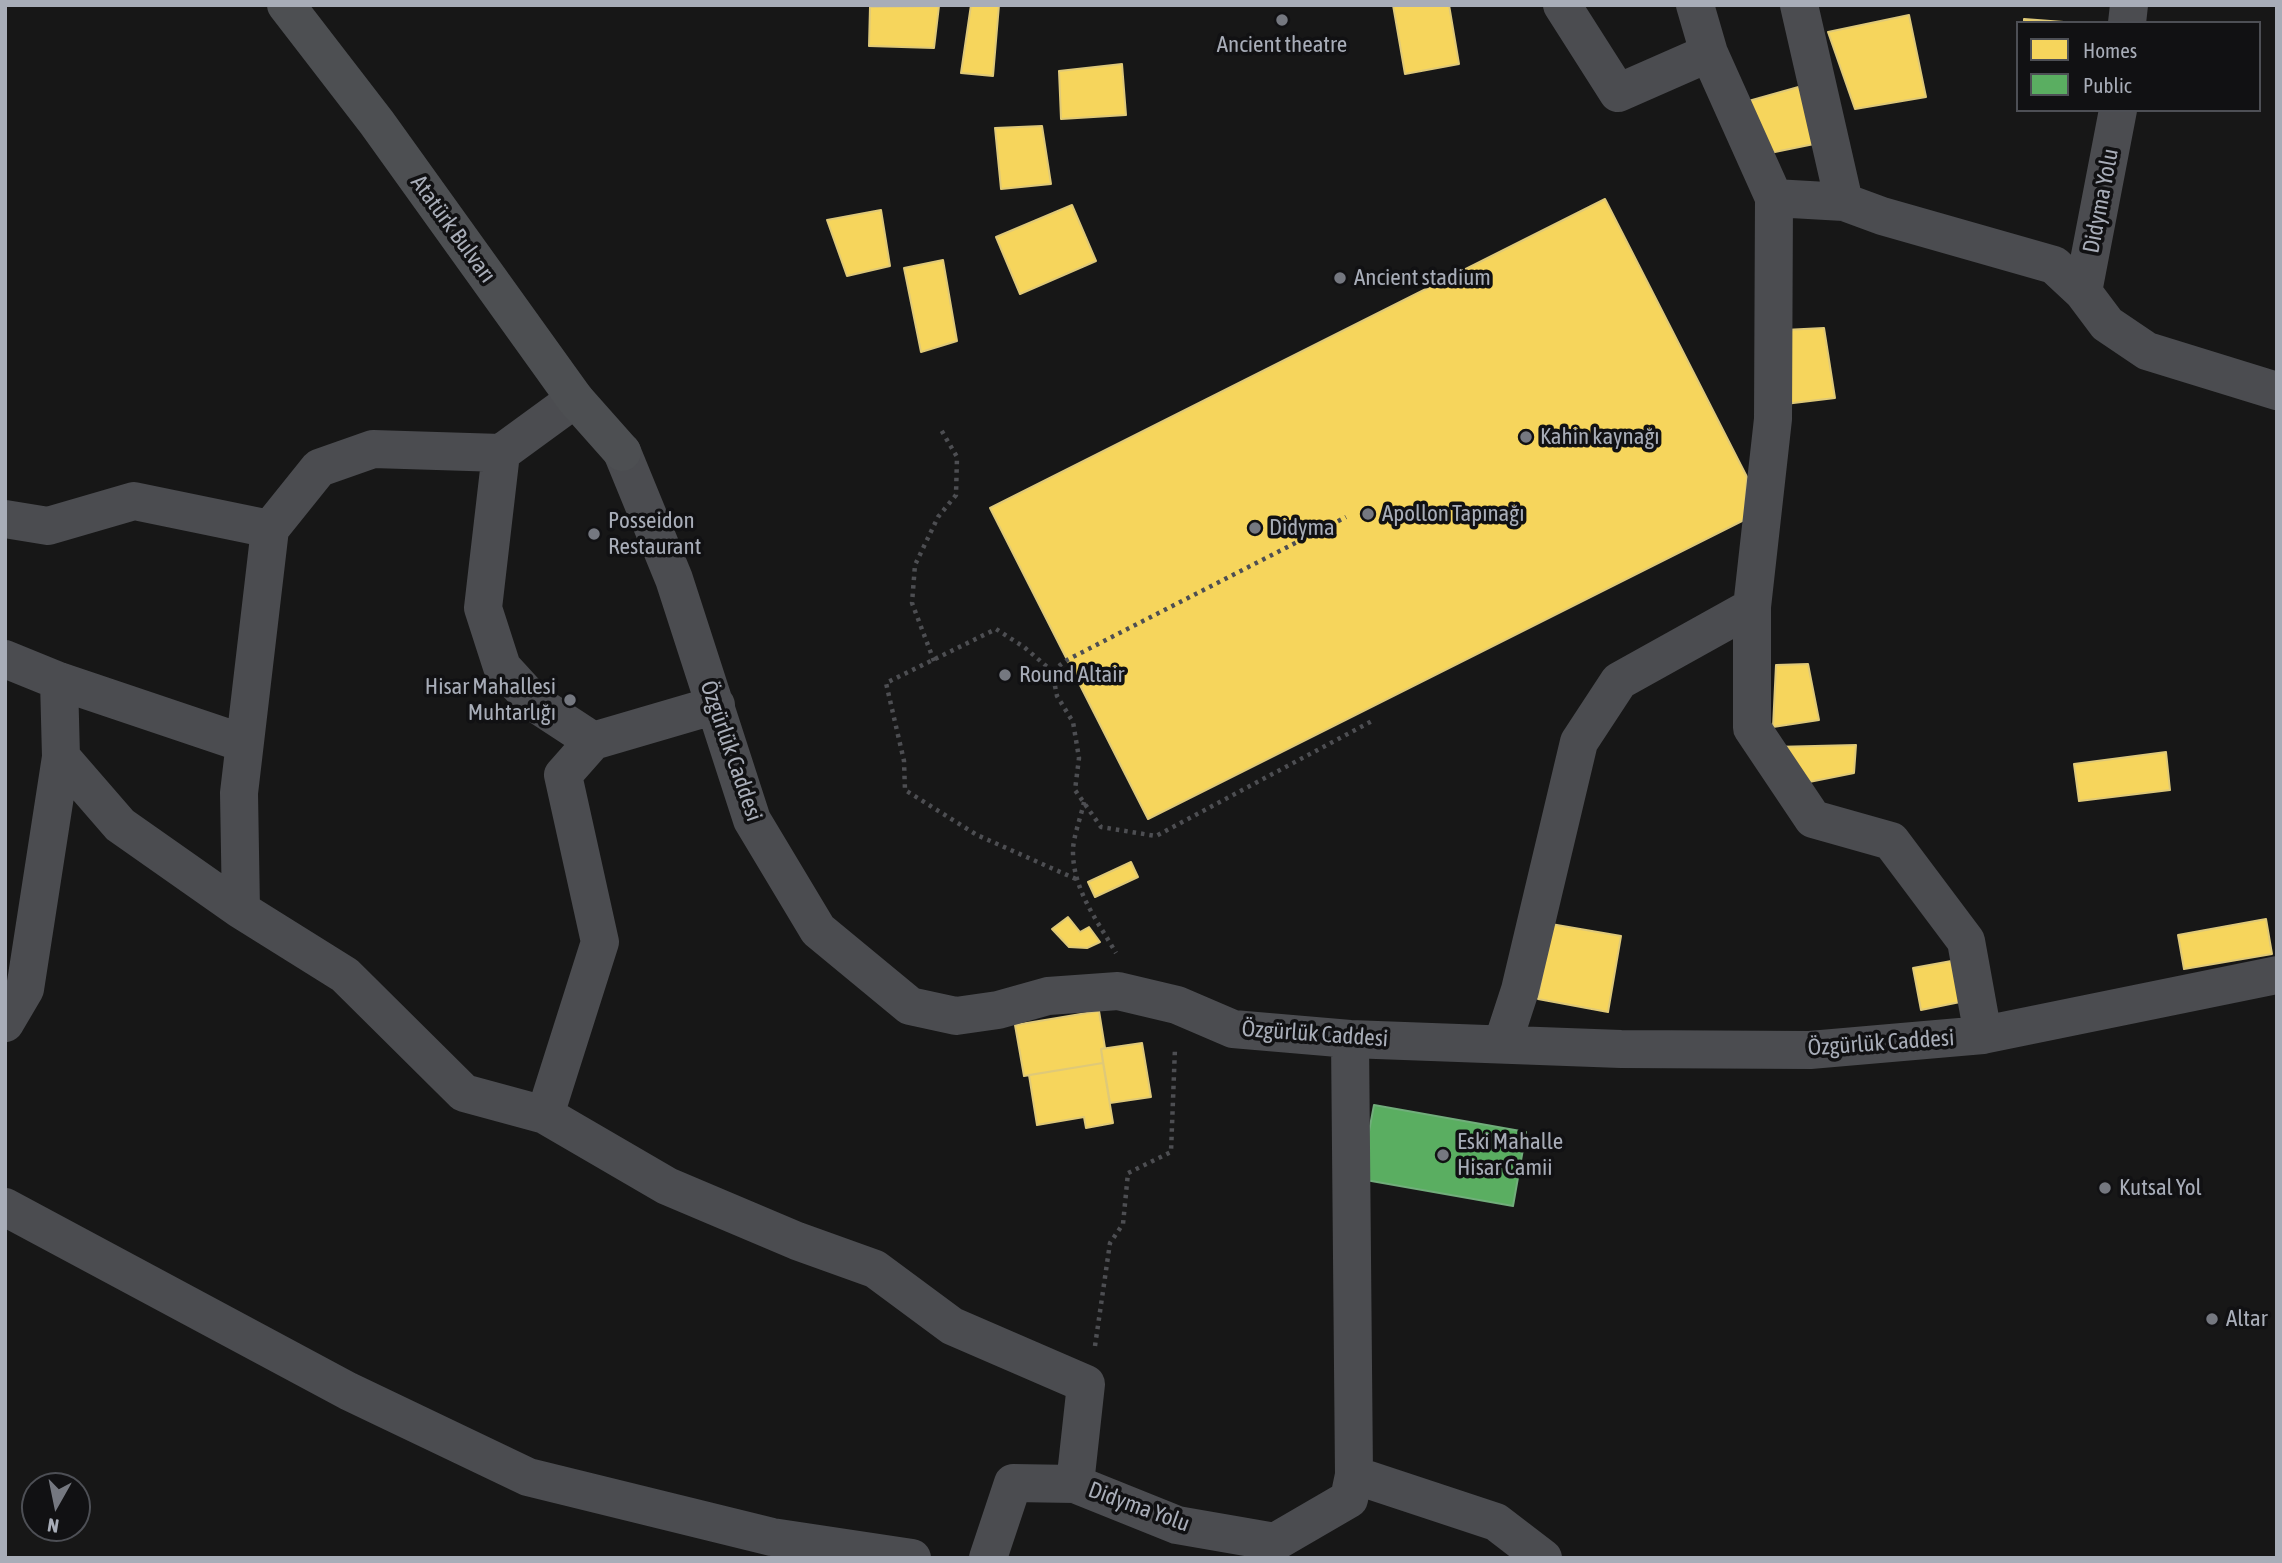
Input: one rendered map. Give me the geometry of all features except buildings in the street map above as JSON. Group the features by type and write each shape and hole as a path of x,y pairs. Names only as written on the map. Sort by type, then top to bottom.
{"main road":[{"name":"Atatürk Bulvarı","path":"286,5 377,123 575,399 622,452"}],"street":[{"path":"1562,5 1618,93 1709,53"},
{"path":"1695,5 1709,53 1774,198 1773,419 1752,607 1752,728 1813,819 1891,841 1958,930 1966,941 1983,1035"},
{"path":"1799,5 1844,202"},
{"name":"Didyma Yolu","path":"2083,292 2118,112"},
{"path":"1774,198 1844,202 1882,216 2054,265 2083,292 2107,324 2147,351 2277,391"},
{"path":"241,910 239,793 270,529 319,468 373,449 501,453 575,399"},
{"name":"Özgürlük Caddesi","path":"622,452 674,579 752,820 818,930 859,967 909,1006 956,1016 1048,996 1118,991 1177,1004 1233,1029 1350,1039 1503,1042 1621,1049 1811,1050 1983,1035 2277,975"},
{"path":"501,453 483,608 502,667 535,703 593,741"},
{"path":"5,519 48,526 134,501 270,529"},
{"path":"1503,1042 1520,990 1579,742 1619,681 1752,607"},
{"path":"5,659 59,681 243,743"},
{"path":"5,1023 25,989 61,757 59,681"},
{"path":"545,1115 600,942 563,775 593,741 716,705"},
{"path":"61,757 120,825 241,910 345,975 464,1093 545,1115 667,1186 797,1241 875,1269 952,1326 1086,1384 1076,1484"},
{"name":"Didyma Yolu","path":"988,1558 1013,1483 1076,1484 1177,1525 1275,1542 1349,1499 1354,1475 1350,1039"},
{"path":"5,1207 348,1391 528,1477 772,1537 912,1558"},
{"path":"1354,1475 1496,1522 1543,1558"}],"path":[{"path":"934,661 912,603 915,565 938,517 956,495 957,457 940,428"},
{"path":"1052,671 1067,660 1346,517"},
{"path":"1076,879 977,835 905,790 904,761 886,682 996,629 1024,647 1052,671 1058,696 1073,722 1079,758 1075,790 1101,827 1156,836 1372,722"},
{"path":"1084,801 1073,848 1076,879 1085,902 1122,962 1118,991"},
{"path":"1086,1384 1101,1319 1110,1244 1123,1224 1128,1173 1171,1152 1177,1004"}],"place":[{"name":"Ancient theatre","path":"1282,20"},
{"name":"Ancient stadium","path":"1340,278"},
{"name":"Kahin kaynağı","path":"1526,437"},
{"name":"Apollon Tapınağı","path":"1368,514"},
{"name":"Didyma","path":"1255,528"},
{"name":"Posseidon Restaurant","path":"594,534"},
{"name":"Round Altair","path":"1005,675"},
{"name":"Hisar Mahallesi Muhtarlığı","path":"570,700"},
{"name":"Eski Mahalle Hisar Camii","path":"1443,1155"},
{"name":"Kutsal Yol","path":"2105,1188"},
{"name":"Altar","path":"2212,1319"}]}
